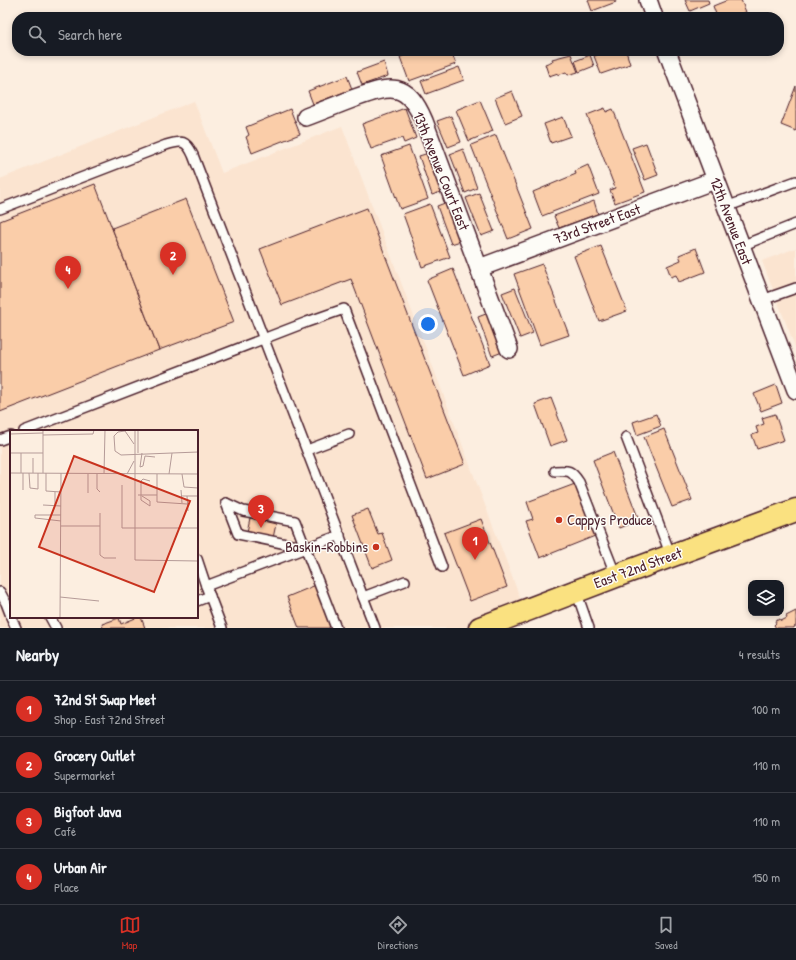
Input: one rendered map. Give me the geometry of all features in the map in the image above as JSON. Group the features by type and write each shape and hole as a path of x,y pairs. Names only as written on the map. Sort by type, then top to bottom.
{"main road":[{"name":"East 72nd Street","path":"480,628 796,510"}],"street":[{"path":"648,0 652,12"},
{"name":"12th Avenue East","path":"669,56 715,180 795,384"},
{"name":"13th Avenue Court East","path":"306,117 383,89 389,88 398,90 410,98 424,121 510,349"},
{"name":"73rd Street East","path":"479,268 715,180"}],"lane":[{"path":"0,209 166,145 178,142 185,143 190,148 194,155 375,628"},
{"path":"726,207 796,181"},
{"path":"741,246 796,224"},
{"path":"762,300 796,288"},
{"path":"27,430 264,338 344,309 442,567"},
{"path":"307,450 349,434"},
{"path":"0,440 10,436"},
{"path":"626,437 671,556"},
{"path":"555,471 566,471 573,474 579,482 616,576"},
{"path":"306,548 238,534 226,503 243,511 295,521 306,548 336,628"},
{"path":"206,586 340,535"},
{"path":"198,562 222,628"},
{"path":"363,597 405,581"},
{"path":"576,591 589,628"},
{"path":"0,592 9,603"},
{"path":"198,601 210,596"},
{"path":"11,618 16,628"},
{"path":"51,618 56,628"}],"shaded area":[{"path":"194,101 222,173 342,126 525,611 480,628 0,628 0,179"},
{"path":"796,248 796,349 762,261"}],"building":[{"path":"588,0 615,0 616,2 592,11"},
{"path":"685,0 708,0 709,3 690,11"},
{"path":"728,0 741,0 746,12 715,12 713,6"},
{"path":"453,56 456,64 409,81 400,57"},
{"path":"563,56 572,56 578,72 568,75 566,72 558,75 558,73 549,76 545,64 553,61 552,59"},
{"path":"590,56 594,66 579,72 575,61"},
{"path":"594,56 628,56 630,64 601,74"},
{"path":"384,62 388,76 362,85 357,72"},
{"path":"459,67 464,80 426,94 421,81"},
{"path":"347,76 352,89 313,104 308,91"},
{"path":"796,86 796,131 781,125"},
{"path":"512,91 522,116 505,123 495,98"},
{"path":"480,100 493,131 469,141 456,110"},
{"path":"405,108 416,138 404,143 402,138 371,149 362,124"},
{"path":"605,108 606,112 613,109 645,192 615,203 610,190 615,188 587,115"},
{"path":"290,109 300,134 252,153 246,137 249,135 246,127"},
{"path":"451,116 461,142 448,147 437,121"},
{"path":"563,117 571,136 551,143 544,124"},
{"path":"496,135 533,229 508,239 471,145"},
{"path":"646,143 658,175 645,180 632,148"},
{"path":"409,146 428,199 400,209 381,156"},
{"path":"463,149 477,188 465,193 450,154"},
{"path":"432,152 446,190 432,195 419,156"},
{"path":"588,165 599,194 542,216 533,192 576,174 575,171"},
{"path":"95,184 159,350 0,412 0,221"},
{"path":"479,193 494,231 481,236 466,198"},
{"path":"186,199 234,322 159,350 112,228"},
{"path":"450,201 464,240 451,244 437,206"},
{"path":"594,201 598,214 559,228 554,216"},
{"path":"430,204 450,257 422,267 403,214"},
{"path":"367,208 465,464 427,479 351,279 282,305 260,249"},
{"path":"601,246 627,311 599,321 574,256"},
{"path":"696,248 705,272 679,282 676,275 671,277 667,266 681,260 679,255"},
{"path":"542,264 569,335 540,345 514,274"},
{"path":"453,269 490,364 464,375 427,280"},
{"path":"515,288 533,333 520,338 502,293"},
{"path":"491,312 505,351 492,356 478,317"},
{"path":"776,385 782,403 761,411 754,394"},
{"path":"551,398 567,440 550,446 535,404"},
{"path":"656,414 661,426 637,435 633,422"},
{"path":"775,414 784,440 757,449 752,435 758,433 756,427 764,424 762,418"},
{"path":"664,429 692,500 672,507 644,437"},
{"path":"613,452 639,520 619,528 593,460"},
{"name":"Cappys Produce","path":"575,484 595,536 540,558 526,521 533,519 527,502"},
{"name":"Baskin-Robbins","path":"368,509 378,534 382,533 392,560 372,568 352,515"},
{"path":"250,518 276,524 273,538 247,532"},
{"path":"481,519 507,587 470,601 444,533"},
{"path":"316,585 332,626 328,628 299,628 287,597"},
{"path":"796,611 796,626 794,628 776,628 774,625 776,623 775,621 780,619 781,621 787,618 786,616"},
{"path":"119,618 121,624 136,618 141,618 145,628 103,628 102,624"}],"place":[{"name":"Grocery Outlet","path":"173,275"},
{"name":"Urban Air","path":"68,289"},
{"name":"Cappys Produce","path":"559,520"},
{"name":"Bigfoot Java","path":"261,528"},
{"name":"Baskin-Robbins","path":"376,547"},
{"name":"72nd St Swap Meet","path":"475,560"}]}
